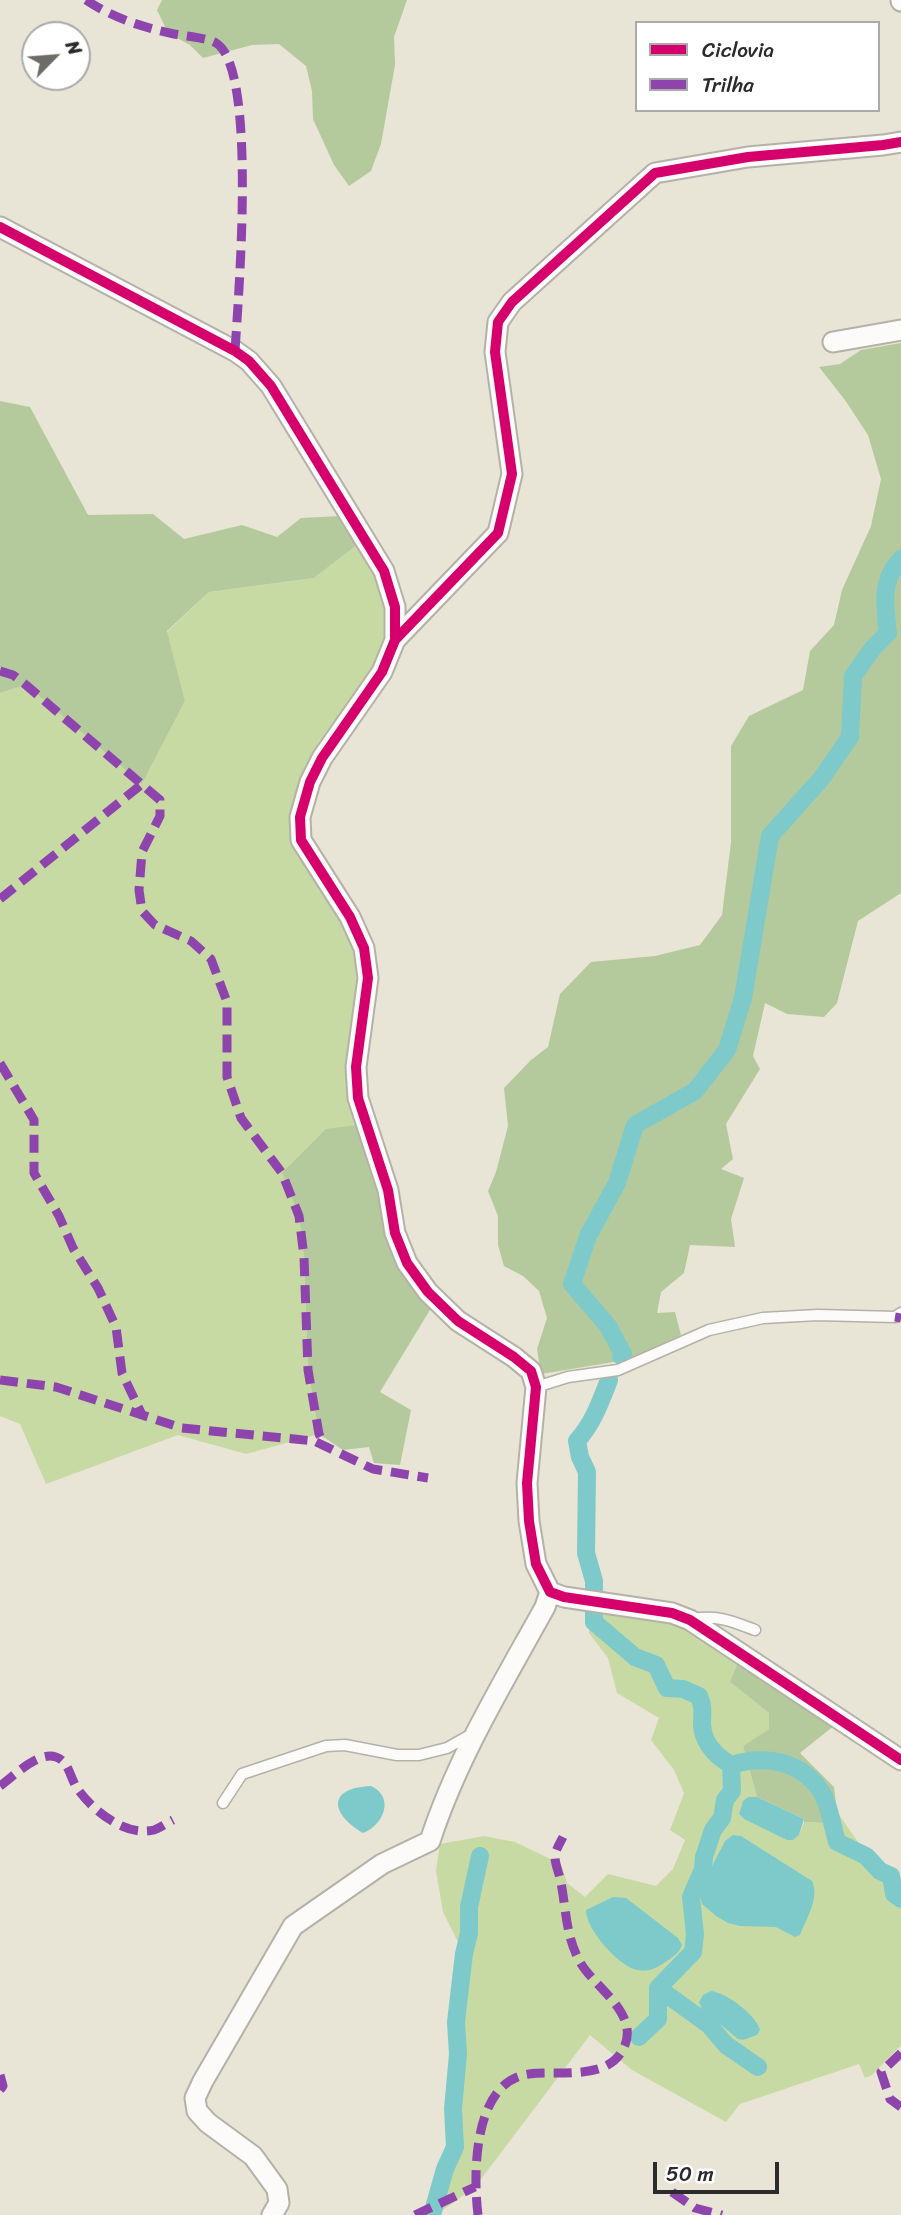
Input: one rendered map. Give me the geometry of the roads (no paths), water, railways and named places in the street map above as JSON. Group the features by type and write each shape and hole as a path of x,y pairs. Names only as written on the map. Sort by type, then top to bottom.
{"street":[{"path":"901,142 748,157 655,173 512,302 498,322 495,352 512,474 498,533 395,640 382,672 322,758 310,782 300,817 301,839 351,917 364,948 368,978 356,1067 358,1098 388,1190 395,1233 407,1263 428,1292 458,1321 531,1371 536,1387 527,1483 528,1509 536,1564 550,1591 564,1597 672,1613 690,1620 901,1760"},
{"path":"0,227 174,317 235,351 249,362 271,386 384,571 395,607 395,640"},
{"path":"833,342 901,330"},
{"path":"272,2215 279,2203 277,2189 253,2156 208,2123 197,2111 195,2098 293,1926 382,1864 430,1841 442,1806 475,1732 545,1607 550,1591"}],"lane":[{"path":"536,1387 568,1377 618,1370 709,1330 763,1318 818,1315 895,1317 901,1313"},
{"path":"690,1620 724,1618 755,1630"},
{"path":"223,1803 242,1774 326,1746 345,1745 397,1755 419,1755 447,1748 475,1732"}],"water":[{"path":"371,1786 383,1797 384,1811 376,1824 363,1833 344,1818 338,1803 346,1792"},
{"path":"748,1797 757,1797 804,1819 799,1835 793,1840 787,1840 744,1819 739,1814 743,1801"},
{"path":"733,1835 741,1836 812,1881 813,1901 800,1935 795,1937 776,1927 728,1923 702,1904 700,1895 707,1876 725,1841"},
{"path":"613,1897 626,1898 678,1938 682,1945 678,1952 660,1965 645,1971 629,1967 612,1954 591,1926 586,1910"},
{"path":"711,1991 725,1996 747,2012 760,2030 757,2035 738,2039 702,2009 699,2002 703,1995"}],"waterway":[{"path":"621,1356 623,1354 608,1326 572,1284 588,1236 617,1183 635,1125 695,1091 727,1050 743,998 770,836 821,779 850,737 853,676 873,648 888,633 885,604 887,585 894,567 901,559"},
{"path":"594,1596 594,1581 586,1553 587,1472 577,1441 592,1420 609,1380"},
{"path":"594,1605 594,1622 635,1657 656,1665 667,1688 683,1689 699,1696 705,1738 720,1758 731,1765 756,1760 780,1762 792,1766 812,1780 825,1800 837,1842 866,1856 880,1871 891,1876 894,1894 901,1899"},
{"path":"639,2037 658,2019 658,1988 693,1952 695,1934 691,1897 703,1869 713,1830 722,1818 725,1800 732,1791 731,1765"},
{"path":"432,2215 445,2169 455,2147 453,2109 458,2054 456,2022 469,1933 469,1907 480,1856"},
{"path":"658,1988 709,2025 726,2045 758,2067"}]}
